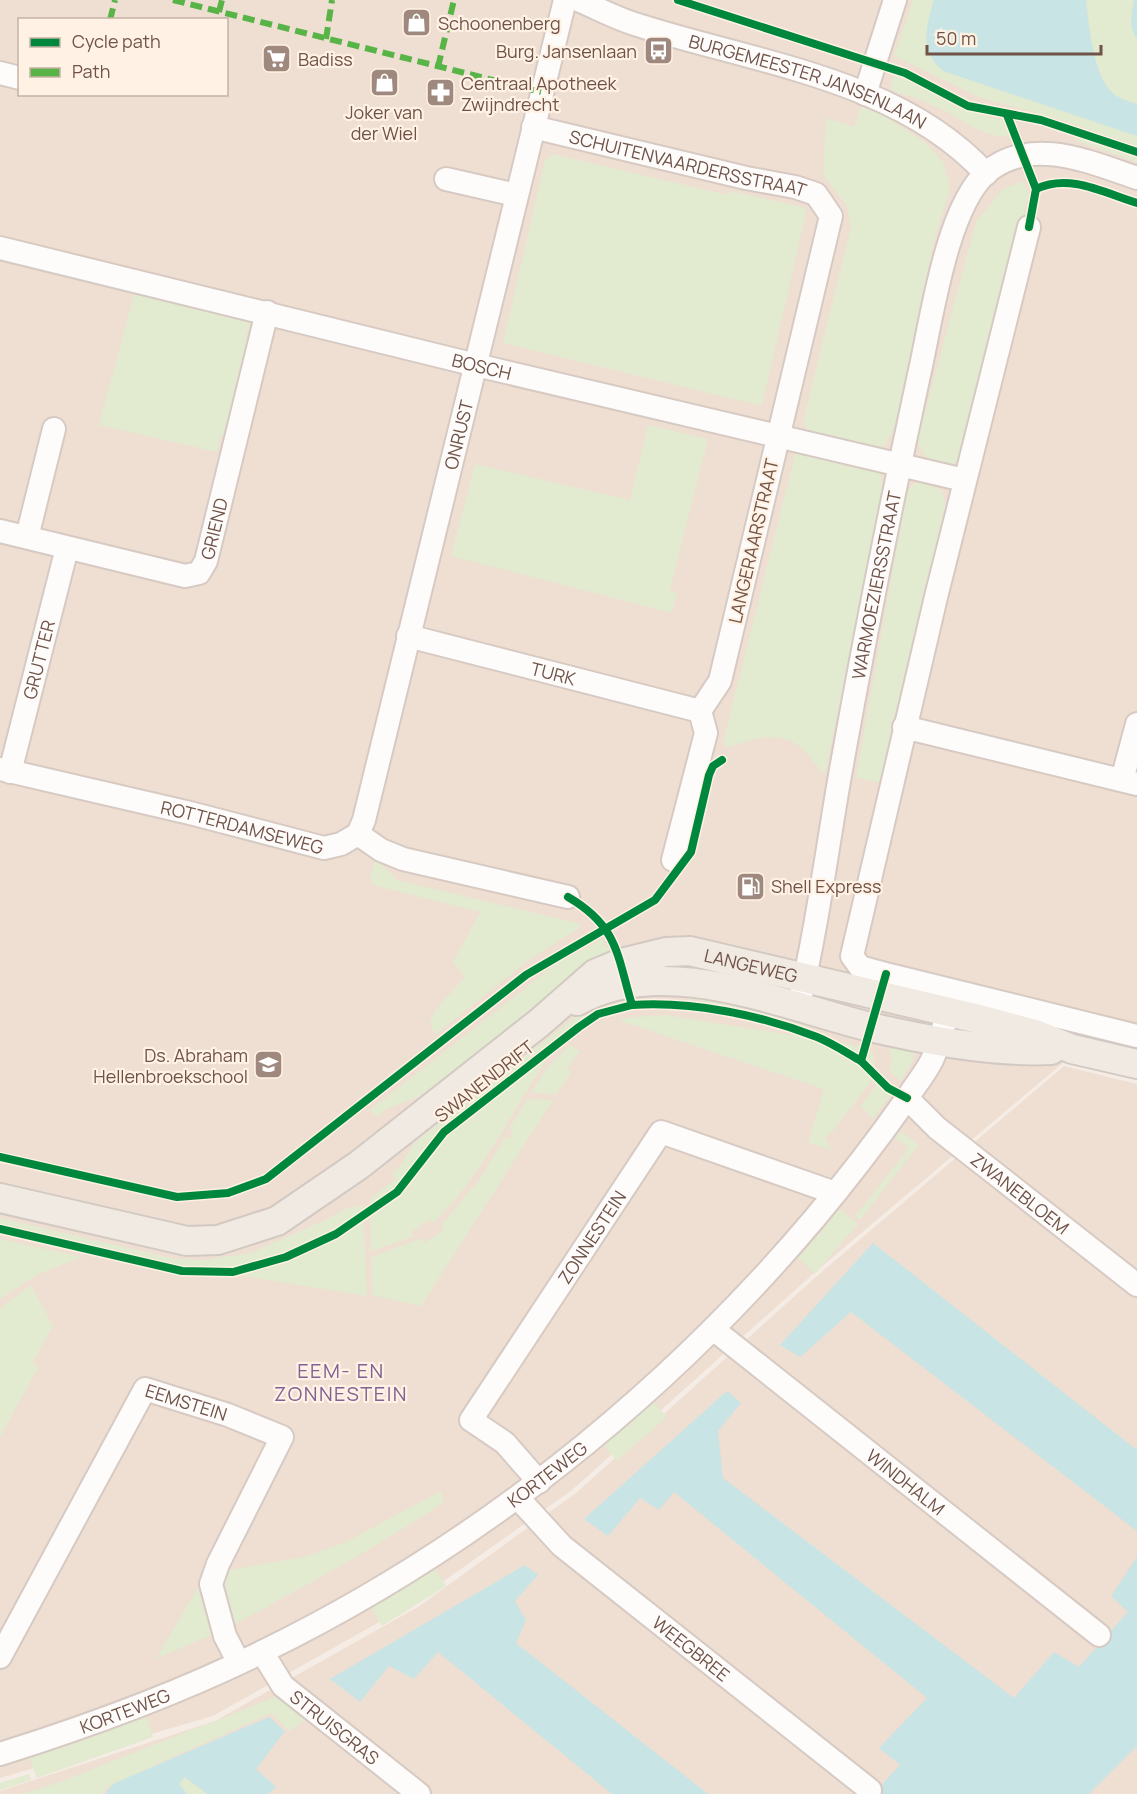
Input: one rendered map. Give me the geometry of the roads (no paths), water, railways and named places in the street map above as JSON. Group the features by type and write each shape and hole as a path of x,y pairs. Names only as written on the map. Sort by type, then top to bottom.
{"main road":[{"name":"LANGEWEG","path":"539,1023 595,974 621,963 666,952 690,951 948,1012 1035,1034 1072,1049 1137,1064"},
{"name":"LANGEWEG","path":"539,1023 586,996 650,980 669,979 704,984 872,1027 939,1040 1031,1051 1072,1049"},
{"name":"SWANENDRIFT","path":"0,1198 187,1241 218,1240 250,1232 295,1210 359,1165 539,1023"}],"street":[{"name":"ONRUST","path":"358,834 364,820 565,0"},
{"name":"BURGEMEESTER JANSENLAAN","path":"578,0 640,26 762,61 897,106 944,134 966,152 986,174"},
{"path":"865,94 895,0"},
{"path":"0,73 18,78"},
{"name":"SCHUITENVAARDERSSTRAAT","path":"533,127 795,187 816,194 831,216"},
{"path":"986,174 1016,159 1056,154 1070,156 1137,178"},
{"name":"WARMOEZIERSSTRAAT","path":"798,1008 839,779 900,465 945,258 966,201 986,174"},
{"path":"446,179 516,195"},
{"name":"LANGERAARSTRAAT","path":"700,711 720,681 831,216"},
{"path":"1029,227 904,727 852,956 860,967 1137,1036"},
{"name":"BOSCH","path":"0,248 476,365 964,480"},
{"name":"GRIEND","path":"0,531 185,576 199,573 206,561 267,312"},
{"path":"27,537 54,429"},
{"name":"GRUTTER","path":"5,770 67,548"},
{"name":"TURK","path":"408,636 700,711"},
{"path":"673,860 706,733 700,711"},
{"path":"904,727 1129,782 1137,724"},
{"name":"ROTTERDAMSEWEG","path":"5,770 190,813 324,848 341,844 358,834"},
{"path":"358,834 381,850 403,859 568,897"},
{"name":"KORTEWEG","path":"0,1754 152,1701 262,1652 409,1570 539,1482 642,1395 712,1329 758,1282 836,1193 875,1144 933,1059 948,1012"},
{"name":"ZWANEBLOEM","path":"907,1098 937,1128 1137,1285"},
{"name":"ZONNESTEIN","path":"539,1482 505,1443 471,1420 661,1132 836,1193"},
{"name":"WINDHALM","path":"712,1329 1099,1635"},
{"name":"EEMSTEIN","path":"0,1657 145,1389 228,1414 282,1437 218,1564 211,1584 225,1636 239,1663"},
{"name":"WEEGBREE","path":"518,1498 562,1546 870,1790"},
{"name":"STRUISGRAS","path":"262,1652 283,1686 419,1794"}],"water":[{"path":"934,0 1086,0 1097,65 1108,87 1115,95 1137,104 1137,136 943,71 935,63 927,47 927,29"},
{"path":"1134,0 1137,0 1137,38 1132,24"},
{"path":"873,1243 1137,1450 1137,1531 851,1312 800,1357 780,1345"},
{"path":"727,1391 741,1403 718,1431 723,1478 1014,1698 1054,1652 1079,1667 1128,1612 1111,1596 1137,1557 1137,1746 1089,1794 873,1794 900,1765 879,1748 927,1698 674,1492 659,1510 640,1498 608,1536 584,1519"},
{"path":"525,1565 538,1575 515,1601 526,1620 516,1643 708,1794 612,1794 438,1652 414,1679 389,1666 360,1702 330,1679"},
{"path":"269,1717 285,1731 256,1769 276,1787 268,1794 207,1794 185,1777 179,1784 187,1794 105,1794 113,1784"}],"place":[{"name":"Schoonenberg","path":"417,23"},
{"name":"Burg. Jansenlaan","path":"658,51"},
{"name":"Badiss","path":"277,59"},
{"name":"Joker van der Wiel","path":"384,83"},
{"name":"Centraal Apotheek Zwijndrecht","path":"440,93"},
{"name":"Shell Express","path":"750,886"},
{"name":"Ds. Abraham Hellenbroekschool","path":"269,1065"}],"district":[{"name":"EEM- EN ZONNESTEIN","path":"341,1382"}]}
